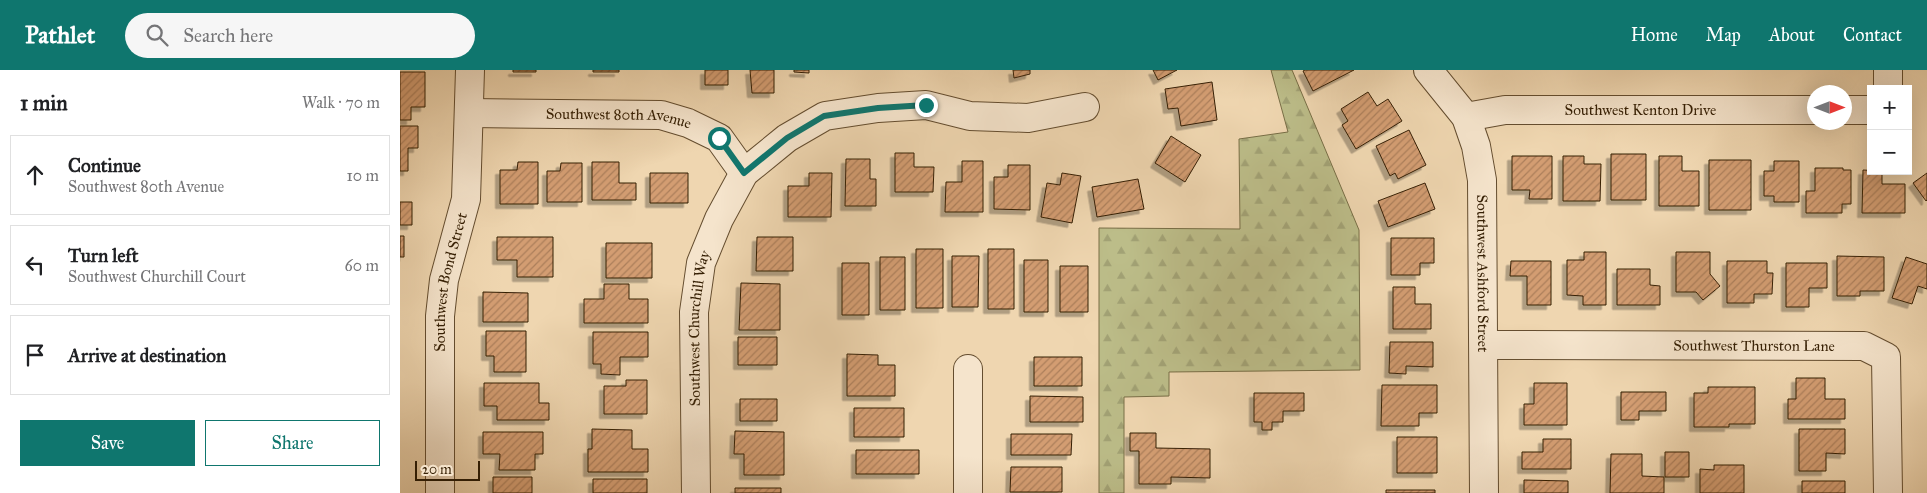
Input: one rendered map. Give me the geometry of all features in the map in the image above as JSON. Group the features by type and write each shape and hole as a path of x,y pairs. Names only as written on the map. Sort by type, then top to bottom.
{"street":[{"name":"Southwest Bond Street","path":"440,493 440,316 444,280 466,199 470,70"},
{"name":"Southwest Ashford Street","path":"1428,70 1466,117 1476,146 1482,180 1484,493"},
{"path":"1888,70 1888,85"},
{"path":"744,173 787,138 824,116 878,108 926,105 970,116 1028,118 1085,107"},
{"name":"Southwest Kenton Drive","path":"1466,117 1505,110 1807,110"},
{"path":"1852,110 1867,110"},
{"name":"Southwest 80th Avenue","path":"470,113 661,115 688,123 719,138 744,173"},
{"name":"Southwest Churchill Way","path":"696,493 694,312 701,263 718,218 744,173"},
{"name":"Southwest Thurston Lane","path":"1484,345 1864,346 1886,357 1888,493"},
{"path":"968,369 968,493"}],"green space":[{"path":"1271,70 1292,70 1359,230 1360,370 1169,372 1169,396 1124,397 1124,493 1099,493 1099,228 1240,229 1239,139 1288,132"}],"building":[{"path":"513,70 536,70 536,72 513,72"},
{"path":"593,70 619,70 619,72 593,72"},
{"path":"705,70 728,70 728,85 705,85"},
{"path":"750,70 774,70 774,93 752,93"},
{"path":"794,70 809,70 809,73 794,72"},
{"path":"1013,70 1030,70 1030,74 1014,78"},
{"path":"1153,70 1177,70 1158,80"},
{"path":"1354,70 1313,91 1303,71"},
{"path":"400,72 425,72 425,107 411,107 411,120 400,120"},
{"path":"1212,82 1217,120 1181,126 1178,108 1168,109 1165,89"},
{"path":"1368,92 1377,106 1388,99 1402,121 1356,149 1342,125 1348,121 1341,109"},
{"path":"400,126 418,126 418,148 408,148 408,171 400,171"},
{"path":"1409,130 1426,165 1398,179 1395,173 1390,176 1376,146"},
{"path":"1171,136 1201,155 1185,182 1155,163"},
{"path":"895,153 914,153 914,167 934,167 933,192 895,192"},
{"path":"1611,154 1646,154 1646,200 1611,200"},
{"path":"1512,156 1552,156 1552,199 1529,199 1530,190 1512,190"},
{"path":"1563,156 1584,156 1584,164 1601,164 1600,201 1563,201"},
{"path":"1659,156 1682,156 1682,171 1699,171 1699,206 1659,206"},
{"path":"846,159 870,159 870,179 876,179 876,206 845,206"},
{"path":"1709,160 1751,160 1751,210 1709,210"},
{"path":"962,161 983,161 983,212 945,212 946,182 962,182"},
{"path":"1774,161 1799,161 1799,202 1774,202 1774,196 1764,196 1764,171 1774,171"},
{"path":"518,162 538,162 538,204 500,204 500,170 517,170"},
{"path":"592,162 619,162 619,183 636,183 636,200 592,200"},
{"path":"561,163 582,163 582,202 547,202 547,171 560,171"},
{"path":"1008,165 1030,165 1030,210 994,209 994,177 1008,177"},
{"path":"1815,168 1843,168 1843,170 1851,170 1851,204 1842,204 1842,213 1806,213 1806,191 1815,191"},
{"path":"1863,170 1867,170 1867,175 1882,175 1882,184 1905,184 1905,213 1862,213"},
{"path":"650,173 688,173 688,203 650,203"},
{"path":"809,173 832,173 831,217 788,217 788,186 809,186"},
{"path":"1062,173 1081,176 1072,223 1041,217 1047,183 1060,185"},
{"path":"1927,173 1927,200 1926,201 1913,183"},
{"path":"1138,179 1144,209 1097,217 1092,187"},
{"path":"1425,183 1435,209 1388,227 1378,201"},
{"path":"400,202 412,202 412,225 400,225"},
{"path":"400,236 404,236 404,257 400,257"},
{"path":"497,237 553,237 553,277 517,277 517,260 497,260"},
{"path":"757,237 793,237 793,271 756,271"},
{"path":"1391,238 1434,238 1434,263 1420,263 1420,275 1391,275"},
{"path":"606,243 652,243 652,278 606,278"},
{"path":"916,249 943,249 943,308 916,308"},
{"path":"988,249 1014,249 1014,309 988,309"},
{"path":"1584,252 1606,252 1606,305 1583,305 1583,296 1567,295 1567,260 1584,260"},
{"path":"1676,252 1710,252 1710,274 1720,286 1703,300 1696,292 1676,292"},
{"path":"952,256 979,256 978,307 952,307"},
{"path":"1837,256 1884,257 1884,291 1860,291 1860,296 1837,296"},
{"path":"880,257 905,257 905,310 880,310"},
{"path":"1906,257 1927,264 1927,289 1918,286 1912,304 1892,298"},
{"path":"1024,260 1048,260 1048,312 1024,312"},
{"path":"1511,261 1551,261 1551,305 1527,305 1527,276 1510,276"},
{"path":"1727,261 1767,261 1767,273 1773,273 1772,294 1754,294 1754,303 1727,303"},
{"path":"842,263 869,263 869,315 842,315"},
{"path":"1786,263 1827,263 1827,288 1809,288 1809,307 1786,307"},
{"path":"1060,266 1088,266 1088,312 1060,312"},
{"path":"1617,269 1650,269 1650,285 1660,286 1660,305 1617,305"},
{"path":"741,283 780,284 780,330 739,330"},
{"path":"604,284 629,284 629,299 648,299 648,323 584,323 584,299 604,299"},
{"path":"1393,287 1415,287 1415,304 1431,304 1431,329 1393,329"},
{"path":"483,292 528,293 528,322 483,322"},
{"path":"486,331 526,331 526,372 494,372 494,356 486,356"},
{"path":"593,332 648,332 648,357 620,357 620,375 601,374 601,364 593,364"},
{"path":"738,337 777,337 777,365 738,365"},
{"path":"1390,342 1433,342 1433,367 1406,366 1406,374 1389,373"},
{"path":"847,354 878,355 878,365 895,365 895,396 847,396"},
{"path":"1034,357 1082,357 1082,386 1034,386"},
{"path":"1796,378 1825,378 1825,399 1845,399 1845,419 1788,419 1788,399 1796,399"},
{"path":"626,380 647,380 647,414 604,414 604,386 626,386"},
{"path":"484,383 539,383 539,403 549,403 549,420 497,420 497,406 484,406"},
{"path":"1534,383 1567,383 1567,425 1524,425 1524,404 1534,404"},
{"path":"1382,385 1437,385 1437,413 1419,413 1419,426 1381,426"},
{"path":"1708,387 1755,387 1755,424 1729,424 1729,427 1694,427 1694,393 1708,393"},
{"path":"1621,392 1666,392 1666,411 1639,411 1639,420 1621,420"},
{"path":"1254,393 1304,393 1304,411 1283,411 1283,422 1272,422 1272,430 1262,430 1262,422 1254,422"},
{"path":"1030,396 1083,397 1083,422 1030,422"},
{"path":"740,399 777,399 777,421 740,421"},
{"path":"854,408 904,408 904,437 854,437"},
{"path":"592,429 632,430 632,449 648,449 648,472 588,472 588,449 592,449"},
{"path":"1799,429 1845,429 1845,454 1826,453 1826,471 1799,471"},
{"path":"735,431 784,432 784,475 744,475 744,454 734,454"},
{"path":"483,432 543,432 543,454 535,454 535,470 499,470 500,454 483,454"},
{"path":"1130,433 1156,433 1156,448 1210,449 1210,478 1171,477 1171,484 1139,484 1139,451 1130,451"},
{"path":"1011,434 1072,434 1071,455 1011,455"},
{"path":"1397,437 1437,437 1437,473 1397,473"},
{"path":"1543,439 1571,439 1571,469 1522,469 1522,452 1543,452"},
{"path":"856,450 919,450 919,474 856,474"},
{"path":"1665,452 1689,452 1689,477 1665,477"},
{"path":"1611,454 1642,454 1642,476 1664,477 1664,493 1610,493"},
{"path":"1714,465 1744,465 1744,493 1700,493 1700,469 1714,470"},
{"path":"1011,467 1062,467 1062,492 1010,492"},
{"path":"493,477 532,477 532,493 493,493"},
{"path":"593,479 647,479 647,493 593,493"},
{"path":"1524,480 1568,481 1568,493 1524,493"},
{"path":"1802,481 1845,481 1845,493 1802,493"},
{"path":"735,488 781,488 781,493 735,493"},
{"path":"1386,490 1435,490 1435,493 1386,493"}],"route":[{"path":"719,138 744,173 787,138 824,116 878,108 926,105"}]}
